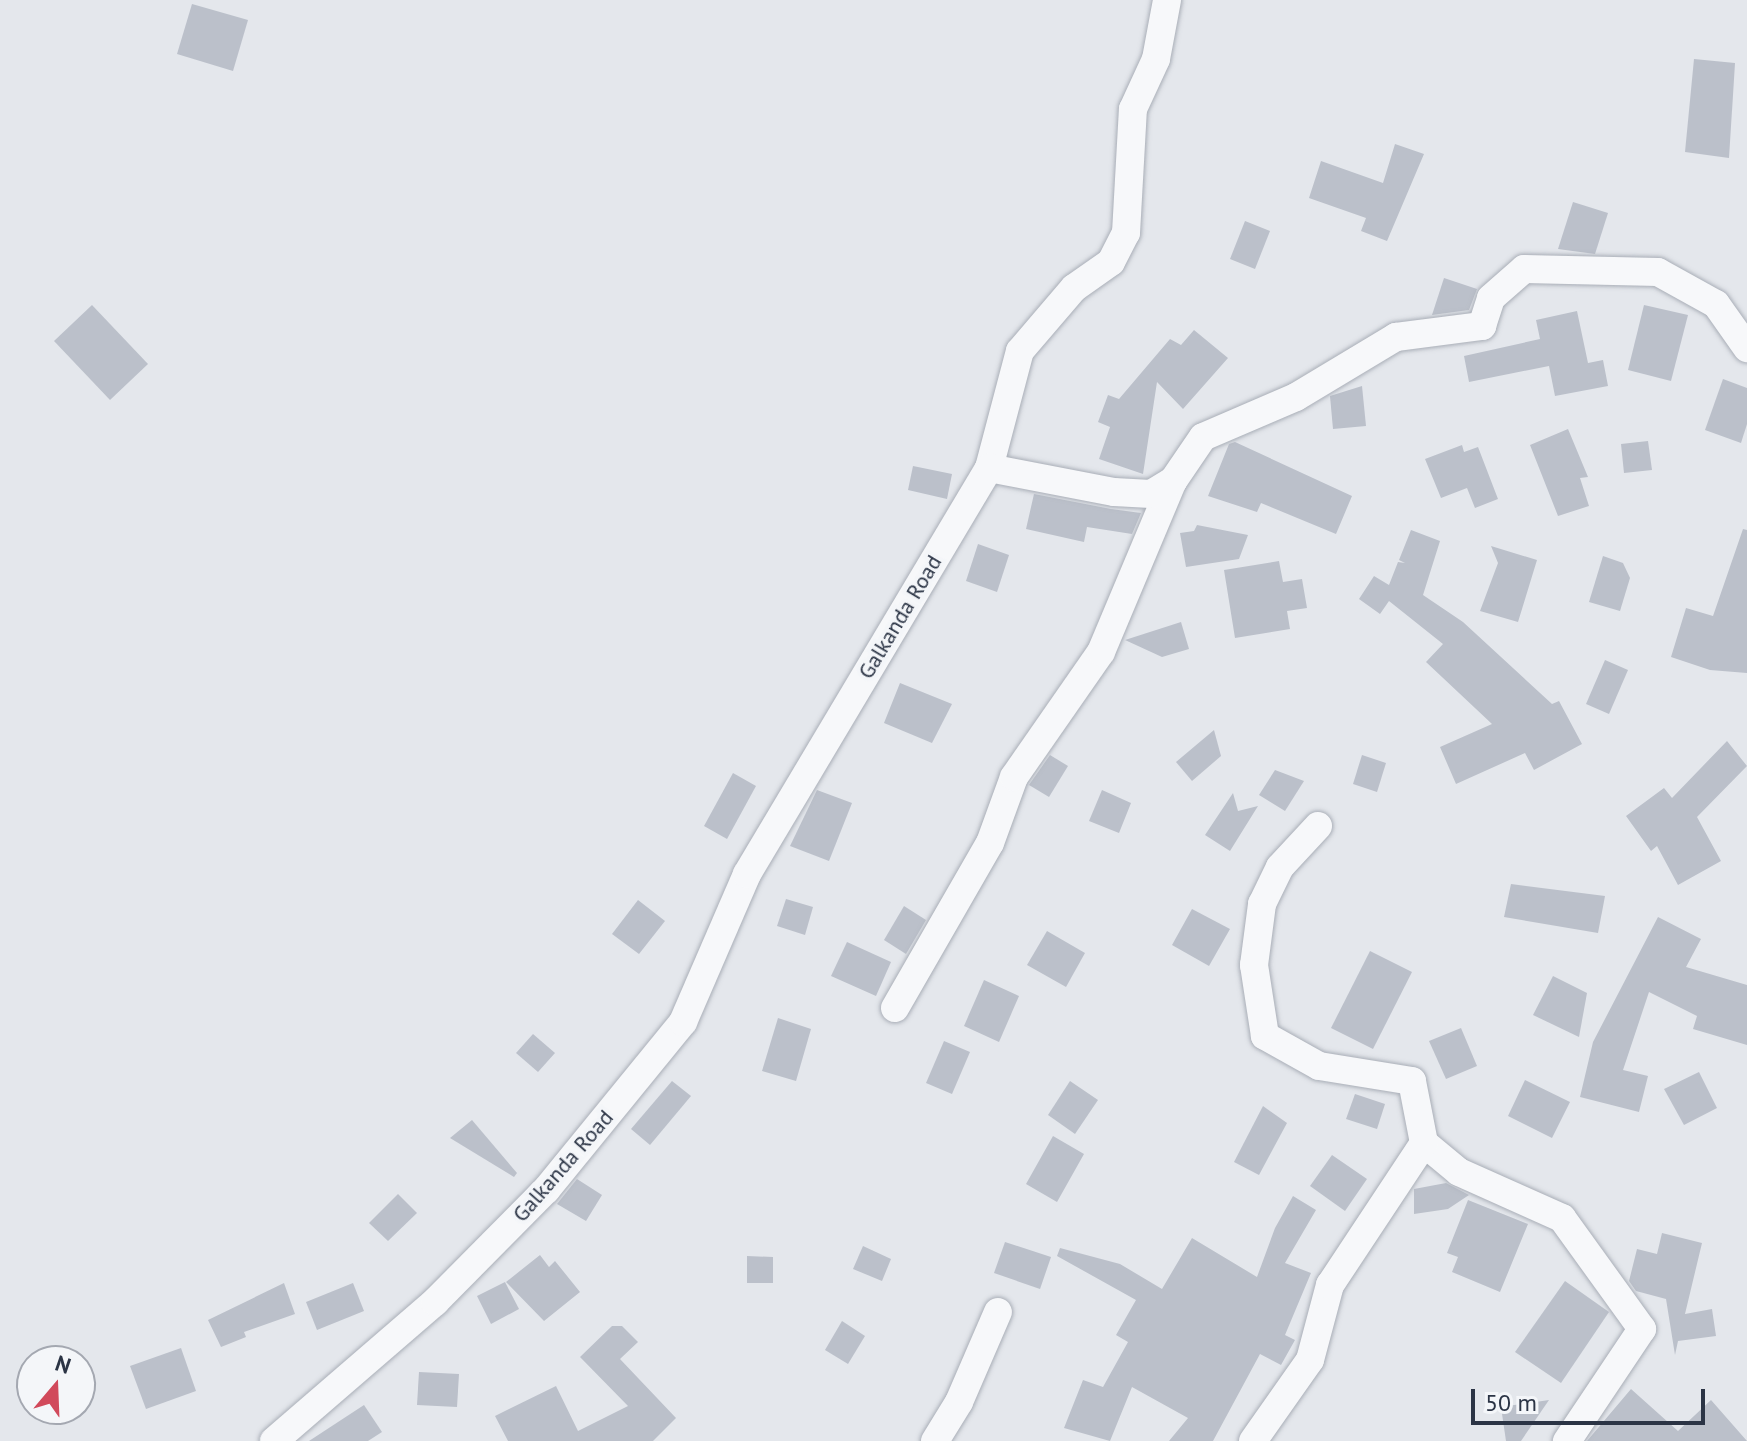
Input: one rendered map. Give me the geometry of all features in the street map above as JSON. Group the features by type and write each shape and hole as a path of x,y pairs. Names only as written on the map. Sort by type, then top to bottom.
{"street":[{"name":"Galkanda Road","path":"274,1441 435,1302 546,1190 683,1022 747,874 989,468 1020,351 1074,288 1111,262 1126,233 1133,109 1156,59 1167,0"},
{"path":"895,1008 990,843 1014,777 1101,652 1173,481 1203,437 1296,397 1396,337 1482,326 1491,298 1524,269 1658,272 1716,304 1747,348"},
{"path":"989,468 1114,492 1151,494 1173,481"},
{"path":"1318,826 1280,867 1262,904 1254,965 1265,1036 1319,1066 1412,1081 1424,1143 1459,1172 1562,1218 1642,1329 1567,1441"},
{"path":"1253,1441 1310,1360 1330,1285 1424,1143"},
{"path":"935,1441 959,1402 998,1312"}],"building":[{"path":"192,4 248,20 233,71 177,54"},
{"path":"1694,59 1735,63 1729,158 1685,152"},
{"path":"1395,144 1424,154 1387,241 1361,231 1366,218 1309,198 1321,161 1383,183"},
{"path":"1573,202 1608,213 1595,254 1558,249"},
{"path":"1245,221 1270,231 1255,269 1230,259"},
{"path":"1444,278 1477,289 1469,310 1432,315"},
{"path":"92,305 148,364 110,400 54,341"},
{"path":"1644,305 1688,315 1671,381 1628,370"},
{"path":"1577,311 1588,363 1603,360 1608,386 1555,396 1549,366 1469,382 1464,356 1540,339 1536,320"},
{"path":"1194,330 1228,358 1183,409 1157,382 1143,474 1099,459 1110,427 1098,422 1108,395 1119,399 1170,339 1181,345"},
{"path":"1723,379 1747,388 1747,424 1741,443 1705,430"},
{"path":"1362,386 1366,426 1333,429 1330,396"},
{"path":"1568,429 1588,477 1580,478 1589,506 1558,516 1530,445"},
{"path":"1648,441 1652,470 1624,473 1621,444"},
{"path":"1235,442 1352,496 1336,534 1261,503 1257,512 1208,496 1229,444"},
{"path":"1462,445 1464,452 1478,447 1498,499 1475,508 1467,488 1441,498 1425,459"},
{"path":"913,466 952,474 947,499 908,490"},
{"path":"1034,494 1141,513 1132,534 1087,527 1084,542 1026,529"},
{"path":"1197,525 1248,535 1239,559 1186,567 1180,533 1194,531"},
{"path":"1743,529 1747,530 1747,673 1710,670 1671,657 1686,608 1713,616"},
{"path":"1411,530 1440,541 1423,595 1463,622 1552,704 1559,701 1582,744 1534,770 1525,753 1456,784 1440,747 1492,724 1426,662 1443,644 1389,601 1380,614 1359,599 1374,576 1389,585 1398,562 1405,563 1399,560"},
{"path":"978,544 1009,555 997,592 966,581"},
{"path":"1491,546 1537,560 1518,622 1480,611 1498,563"},
{"path":"1603,556 1623,563 1630,578 1620,611 1589,602"},
{"path":"1279,561 1283,582 1302,579 1307,608 1287,611 1290,629 1235,638 1224,570"},
{"path":"1181,622 1189,649 1162,657 1125,640"},
{"path":"1605,660 1628,670 1609,714 1586,704"},
{"path":"900,683 952,704 932,743 884,723"},
{"path":"1214,730 1221,756 1192,781 1176,762"},
{"path":"1727,741 1747,766 1697,817 1721,861 1678,885 1657,846 1651,851 1626,816 1664,788 1672,798"},
{"path":"1050,755 1068,766 1049,797 1029,785"},
{"path":"1362,755 1386,763 1377,792 1353,784"},
{"path":"1275,770 1304,781 1285,811 1259,795"},
{"path":"733,773 756,786 727,839 704,826"},
{"path":"817,790 852,803 829,861 790,846"},
{"path":"1102,790 1131,803 1119,833 1089,821"},
{"path":"1233,793 1238,811 1258,806 1230,851 1205,835"},
{"path":"1511,884 1605,896 1598,933 1504,917"},
{"path":"786,899 813,907 805,935 777,926"},
{"path":"638,900 665,921 639,954 612,934"},
{"path":"904,906 926,920 906,954 884,940"},
{"path":"1192,909 1230,929 1209,966 1172,945"},
{"path":"1658,917 1701,939 1686,967 1747,985 1747,1045 1693,1029 1697,1016 1649,992 1623,1070 1648,1076 1639,1112 1580,1097 1593,1042"},
{"path":"1047,931 1085,953 1066,987 1027,965"},
{"path":"847,942 891,962 876,996 831,976"},
{"path":"1370,951 1412,972 1373,1049 1331,1028"},
{"path":"1553,976 1587,993 1579,1037 1533,1015"},
{"path":"984,980 1019,996 999,1042 964,1026"},
{"path":"778,1018 811,1029 796,1081 762,1071"},
{"path":"1461,1028 1477,1066 1446,1079 1429,1041"},
{"path":"533,1034 555,1053 538,1072 516,1053"},
{"path":"944,1041 970,1052 952,1094 926,1083"},
{"path":"1699,1072 1717,1108 1684,1125 1664,1089"},
{"path":"1525,1080 1570,1102 1552,1138 1508,1116"},
{"path":"672,1081 691,1096 650,1145 631,1129"},
{"path":"1070,1081 1098,1100 1075,1134 1048,1115"},
{"path":"1355,1094 1385,1104 1377,1129 1346,1119"},
{"path":"1263,1106 1287,1123 1259,1175 1234,1162"},
{"path":"472,1120 517,1173 514,1177 450,1138"},
{"path":"1053,1136 1084,1154 1057,1202 1026,1184"},
{"path":"1332,1155 1367,1179 1345,1211 1310,1186"},
{"path":"577,1179 602,1195 586,1221 557,1204"},
{"path":"1446,1183 1469,1195 1448,1209 1414,1214 1414,1189"},
{"path":"398,1194 417,1213 388,1241 369,1223"},
{"path":"1293,1196 1316,1210 1285,1263 1311,1273 1285,1335 1295,1340 1281,1365 1260,1354 1213,1441 1169,1441 1188,1418 1132,1387 1110,1441 1064,1428 1083,1380 1103,1387 1128,1342 1116,1335 1136,1300 1057,1256 1060,1248 1120,1264 1162,1289 1192,1238 1257,1277 1275,1228"},
{"path":"1468,1200 1528,1224 1500,1292 1452,1272 1458,1257 1447,1253"},
{"path":"1662,1233 1702,1243 1685,1314 1712,1309 1716,1336 1678,1341 1675,1355 1666,1299 1636,1291 1629,1281 1637,1249 1657,1254"},
{"path":"1005,1242 1051,1257 1040,1289 994,1273"},
{"path":"863,1246 891,1259 882,1281 853,1269"},
{"path":"540,1255 549,1267 555,1261 580,1292 544,1321 506,1282"},
{"path":"747,1256 773,1257 773,1283 747,1283"},
{"path":"1565,1281 1609,1312 1561,1383 1515,1352"},
{"path":"505,1282 519,1309 491,1324 477,1296"},
{"path":"284,1283 295,1314 244,1332 246,1337 221,1347 208,1320"},
{"path":"353,1283 364,1311 317,1330 306,1302"},
{"path":"842,1321 865,1336 848,1364 825,1350"},
{"path":"612,1326 622,1326 638,1342 620,1359 676,1418 653,1441 508,1441 495,1416 556,1386 578,1431 628,1406 580,1357"},
{"path":"181,1348 196,1391 146,1409 130,1366"},
{"path":"419,1372 459,1374 457,1407 417,1405"},
{"path":"1631,1389 1678,1431 1711,1400 1747,1441 1587,1441"},
{"path":"1549,1400 1521,1441 1506,1441 1501,1407"},
{"path":"364,1405 382,1432 368,1441 309,1441"}]}
